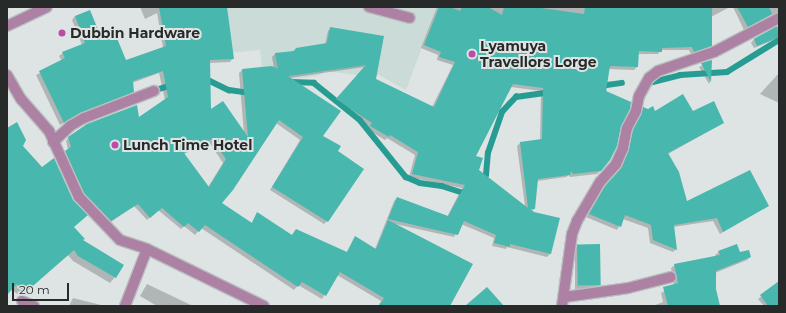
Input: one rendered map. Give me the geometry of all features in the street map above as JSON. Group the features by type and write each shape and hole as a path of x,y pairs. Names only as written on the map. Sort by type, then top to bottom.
{"street":[{"path":"369,7 410,18"},
{"path":"7,26 44,8"},
{"path":"671,277 563,302 572,234 577,221 600,182 616,164 623,148 627,128 636,111 639,96 649,78 658,71 714,52 779,18"},
{"path":"7,75 21,99 49,131 52,142 79,197 120,240 147,249 264,306"},
{"path":"52,142 84,118 154,91"},
{"path":"125,306 147,249"},
{"path":"22,301 34,306"}],"shaded area":[{"path":"201,7 437,7 406,90 379,75 371,77 326,71 317,76 284,80 263,76 260,50 207,55"}],"building":[{"path":"159,7 227,7 234,59 210,60 211,109 223,101 248,137 242,69 272,66 278,69 275,53 294,51 296,48 327,43 330,27 384,36 376,79 434,107 455,62 439,57 441,52 424,45 439,7 450,7 460,11 462,7 488,7 502,15 504,7 534,7 584,14 585,7 712,7 712,46 694,52 692,47 662,48 662,52 639,51 638,67 610,66 606,91 631,102 630,109 621,127 617,146 610,160 601,171 573,174 571,171 570,175 538,179 535,209 530,209 534,212 560,218 551,254 510,244 510,247 494,243 496,235 464,221 458,235 388,219 397,197 448,216 465,185 412,174 418,152 390,135 389,137 370,126 372,123 336,99 366,65 288,76 341,111 323,136 341,146 338,151 364,169 328,222 272,187 303,137 279,120 233,190 222,203 252,223 257,212 292,235 296,229 347,252 355,236 376,249 388,220 473,264 450,306 379,306 384,298 340,272 326,296 302,282 298,287 205,225 199,232 188,223 184,227 162,208 150,218 138,204 111,221 84,193 65,151 71,147 68,137 87,124 137,105 139,117 168,97 163,71 133,81 134,92 82,112 64,123 39,71 65,58 62,52 85,43 75,16 90,10 101,37 114,31 126,60 166,46","holes":["513,84 543,88 542,139 520,142 528,208 479,170 483,158 476,156","212,139 226,159 209,187 184,153"]},
{"path":"737,7 769,7 772,14 748,27"},
{"path":"777,26 779,37 757,46 754,39"},
{"path":"712,60 711,82 701,63"},
{"path":"683,94 693,111 714,101 724,123 668,153 679,172 687,201 750,170 769,206 723,232 717,218 674,225 677,250 653,240 651,225 625,215 621,227 589,214 605,186 622,167 629,149 633,130 643,107 648,109 653,106 655,111"},
{"path":"17,122 26,140 23,146 42,167 54,158 73,200 88,215 74,227 85,239 83,240 124,265 116,278 78,256 74,250 26,292 17,284 7,295 7,128"},
{"path":"577,244 600,244 601,285 578,285"},
{"path":"737,244 740,252 749,250 751,257 716,271 716,289 720,306 668,306 663,287 678,283 674,264 720,255 718,251"},
{"path":"779,281 779,306 768,306 760,295"},
{"path":"487,287 504,306 465,306"}],"waterway":[{"path":"649,83 680,75 727,72 779,40"},
{"path":"204,78 229,90 251,93"},
{"path":"291,82 314,83 360,120 406,177 420,183 442,186 464,193 467,191"},
{"path":"600,86 622,83"},
{"path":"153,91 173,85"},
{"path":"482,180 486,175 488,153 502,112 516,97 550,92"}],"place":[{"name":"Dubbin Hardware","path":"62,33"},
{"name":"Lyamuya Travellors Lorge","path":"472,54"},
{"name":"Lunch Time Hotel","path":"115,145"}]}
